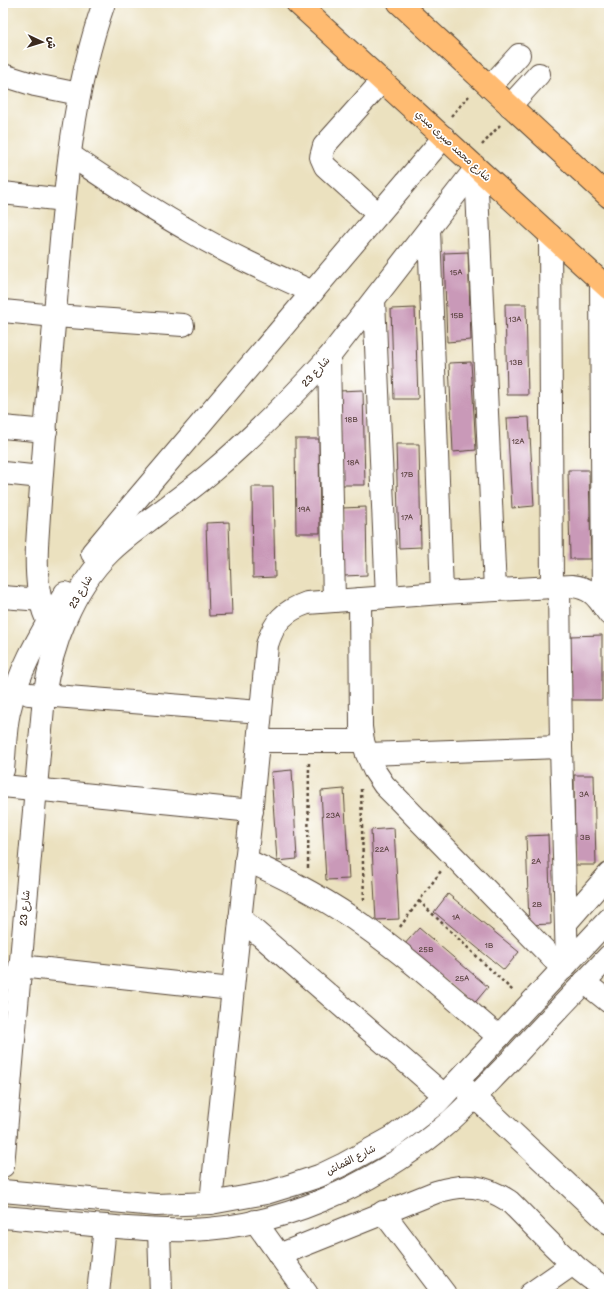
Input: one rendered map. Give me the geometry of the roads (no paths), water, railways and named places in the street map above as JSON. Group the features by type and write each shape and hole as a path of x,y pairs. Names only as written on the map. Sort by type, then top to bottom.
{"main road":[{"name":"شارع محمد صبرى مبدي","path":"297,3 605,285"},
{"path":"399,3 609,197"}],"street":[{"path":"53,631 41,600 36,565 41,477 46,431 54,316 64,200 79,94 88,56 104,3"},
{"path":"486,84 519,55"},
{"path":"512,108 539,74"},
{"path":"3,75 35,86 79,94"},
{"path":"378,214 325,166 321,157 324,146 382,81"},
{"name":"شارع 23","path":"3,1166 44,696 53,631 65,592 85,562 106,535 313,292 378,214 441,134"},
{"path":"70,155 148,207 188,231 271,273 313,292"},
{"path":"472,164 495,590"},
{"name":"شارع 23","path":"3,770 8,714 14,693 36,641 53,631 92,572 108,553 128,535 173,502 225,460 279,411 329,357 429,229 472,164"},
{"path":"3,194 64,200"},
{"path":"429,229 442,593"},
{"path":"550,235 556,587 566,923 565,966"},
{"path":"605,285 606,610"},
{"path":"374,300 386,597"},
{"path":"3,311 183,325"},
{"path":"329,357 334,601"},
{"path":"3,427 46,431"},
{"path":"3,473 41,477"},
{"path":"211,1203 232,989 252,811 267,645 277,622 295,607 307,603 442,593 556,587 580,587 589,590 596,596 606,610"},
{"path":"3,597 41,600"},
{"path":"360,599 361,727 365,747 374,770 384,785 452,855 565,966"},
{"path":"14,693 261,712"},
{"path":"259,741 309,741 365,747 560,747"},
{"path":"3,786 252,811"},
{"path":"246,860 308,891 365,926 499,1037"},
{"path":"566,923 609,874"},
{"path":"240,918 451,1088 475,1097 609,1222"},
{"name":"شارع القماش","path":"3,1191 156,1205 211,1203 238,1199 286,1187 319,1176 392,1137 415,1120 451,1088 609,919"},
{"path":"3,1217 159,1230 191,1230 222,1227 283,1214 340,1192 394,1163 443,1127 475,1097 609,956"},
{"path":"20,966 232,989"},
{"path":"584,982 609,1002"},
{"path":"279,1255 383,1212 448,1188 474,1186 486,1189 510,1201 573,1264 609,1290"},
{"path":"383,1212 445,1294"},
{"path":"255,1221 307,1294"},
{"path":"98,1294 104,1226"},
{"path":"159,1230 161,1294"},
{"path":"530,1294 573,1264"}]}
